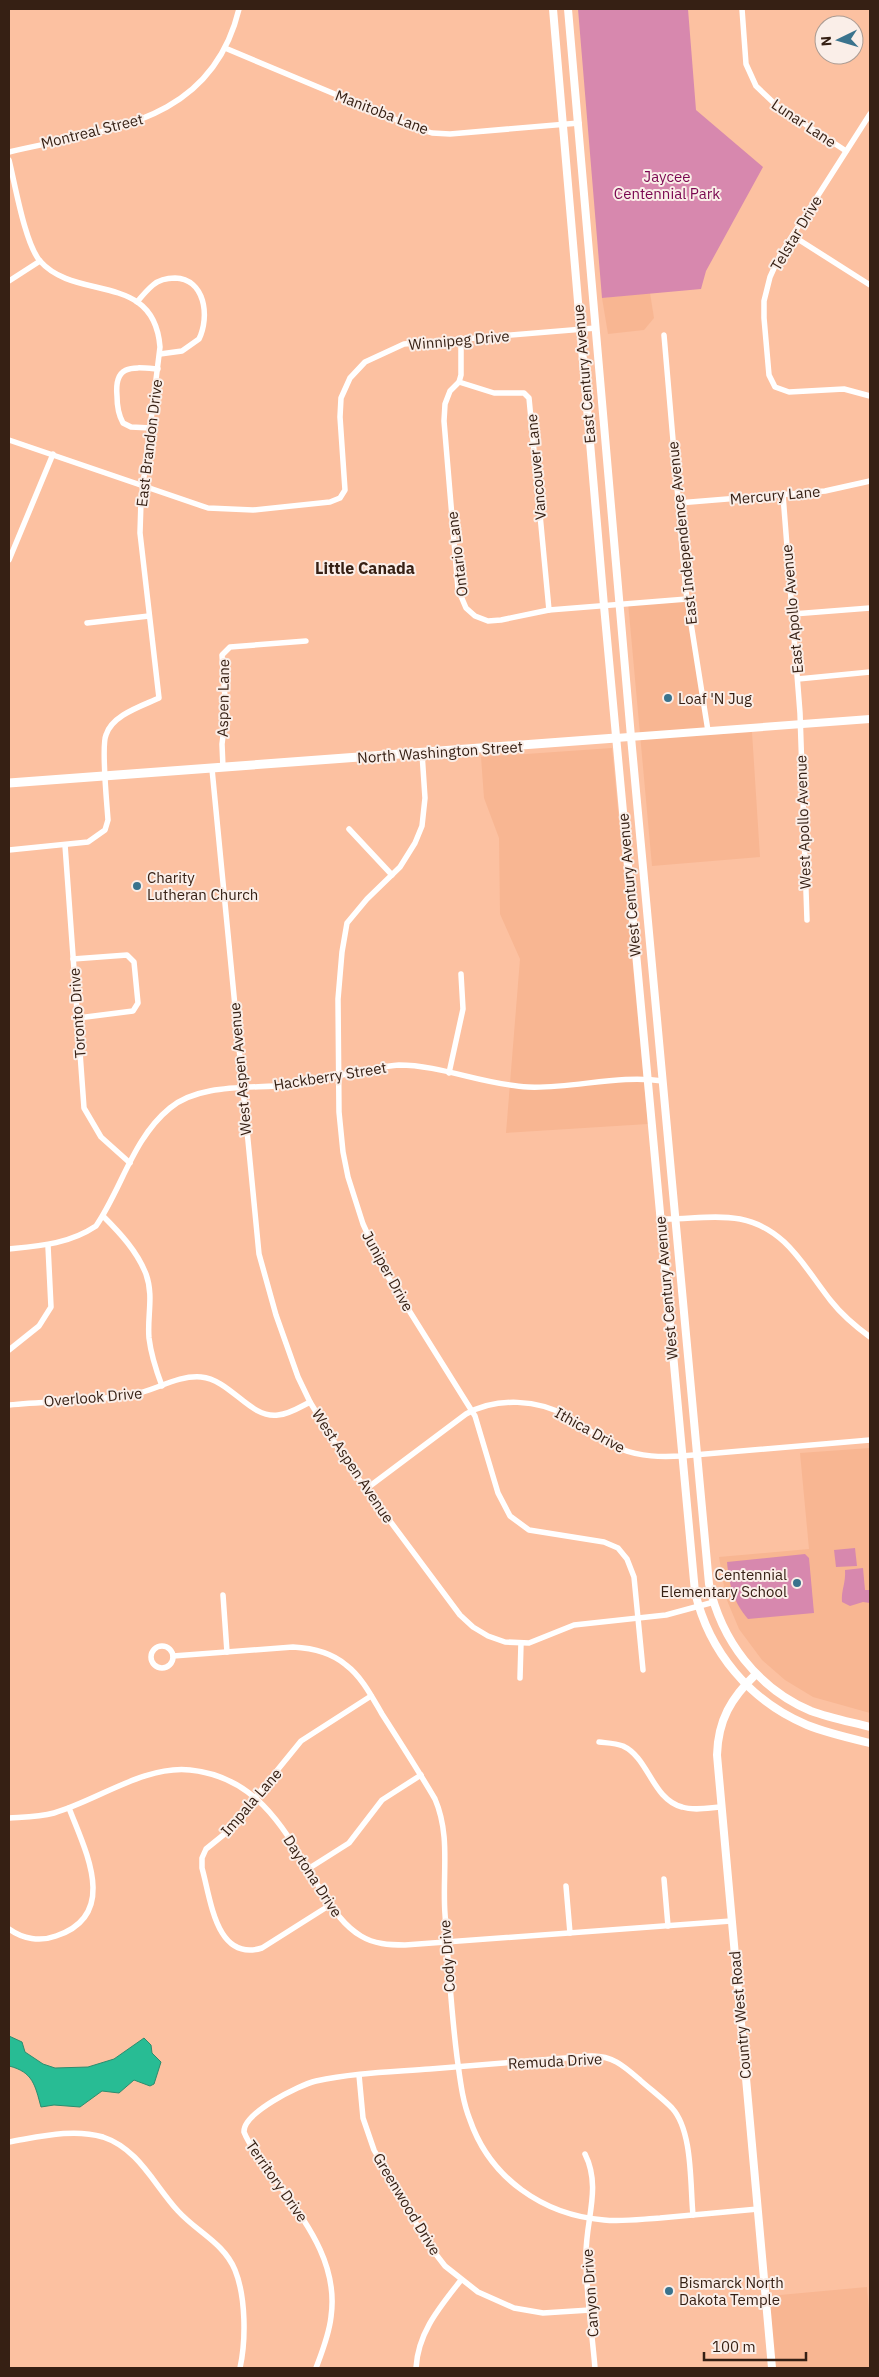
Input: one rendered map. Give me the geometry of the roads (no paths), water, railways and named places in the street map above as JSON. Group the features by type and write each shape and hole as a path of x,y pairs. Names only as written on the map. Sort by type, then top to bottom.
{"main road":[{"name":"East Century Avenue","path":"553,9 616,738"},
{"name":"East Century Avenue","path":"568,9 631,737"},
{"name":"North Washington Street","path":"9,783 106,775 212,770 870,719"},
{"name":"West Century Avenue","path":"631,737 708,1575 714,1602 730,1640 756,1674 779,1694 804,1707 870,1727"},
{"name":"West Century Avenue","path":"616,738 692,1571 699,1607 715,1644 745,1684 770,1704 799,1721 828,1732 870,1743"},
{"name":"Country West Road","path":"756,1674 730,1702 719,1732 717,1755 772,2368"}],"street":[{"name":"Montreal Street","path":"9,152 134,122 153,116 170,106 197,86 210,71 225,48 239,9"},
{"name":"Lunar Lane","path":"742,9 746,64 756,86 776,105 846,151"},
{"name":"Manitoba Lane","path":"225,48 432,133 456,134 579,123"},
{"name":"Telstar Drive","path":"870,114 773,269 764,301 769,374 772,383 784,391 836,389 870,396"},
{"name":"East Brandon Drive","path":"9,160 32,249 40,262 51,272 64,279 121,292 137,302 154,325 159,340 160,354 142,486 140,533 159,698 130,712 114,723 106,735 106,775"},
{"path":"793,236 870,285"},
{"path":"9,281 40,262"},
{"path":"137,302 153,285 171,278 190,282 200,292 205,315 199,339 182,351 160,354"},
{"name":"Winnipeg Drive","path":"9,440 192,503 227,509 253,510 330,502 340,498 346,490 340,407 344,388 355,371 365,362 396,346 461,338 596,328"},
{"name":"East Independence Avenue","path":"664,335 687,599 708,731"},
{"name":"Ontario Lane","path":"461,338 463,366 459,382 450,391 444,422 460,597 470,613 488,621 549,610 687,599"},
{"path":"150,428 131,427 123,423 118,409 116,382 119,375 126,370 158,369"},
{"name":"Vancouver Lane","path":"459,382 494,393 524,393 529,398 549,610"},
{"path":"9,560 53,454"},
{"name":"Mercury Lane","path":"678,502 834,490 870,481"},
{"name":"East Apollo Avenue","path":"783,495 800,724"},
{"path":"793,614 870,608"},
{"path":"86,623 149,616"},
{"name":"Aspen Lane","path":"223,768 222,744 226,712 222,655 230,647 306,641"},
{"path":"798,679 870,672"},
{"name":"West Apollo Avenue","path":"800,724 808,920"},
{"name":"Juniper Drive","path":"422,753 425,798 422,826 408,855 392,875 347,922 339,976 340,1126 344,1158 355,1200 368,1238 392,1282 472,1411 501,1501 510,1516 529,1530 596,1540 618,1548 627,1558 632,1570 643,1670"},
{"name":"West Aspen Avenue","path":"212,770 241,1087 259,1254 276,1315 298,1377 310,1402 366,1489 467,1622 488,1636 505,1642 528,1643 574,1625 666,1615 714,1602"},
{"path":"9,850 88,842 105,830 108,820 106,775"},
{"path":"349,830 392,875"},
{"name":"Toronto Drive","path":"65,845 84,1108 101,1137 130,1163"},
{"path":"73,960 127,955 134,962 138,1003 134,1011 78,1018"},
{"path":"448,1073 463,1009 461,974"},
{"name":"Hackberry Street","path":"9,1249 48,1246 84,1234 96,1226 103,1216 140,1143 170,1107 190,1098 218,1090 288,1085 399,1065 418,1066 492,1083 539,1087 647,1079 662,1081"},
{"path":"103,1216 124,1237 138,1257 146,1275 151,1301 149,1337 155,1368 162,1386"},
{"path":"660,1219 727,1217 751,1222 767,1229 792,1248 835,1305 870,1336"},
{"path":"9,1350 39,1326 51,1307 48,1246"},
{"name":"Overlook Drive","path":"9,1404 151,1392 187,1377 204,1378 226,1386 255,1409 269,1415 282,1414 310,1402"},
{"name":"Ithica Drive","path":"366,1489 451,1424 472,1411 489,1405 509,1403 539,1405 567,1416 622,1449 650,1456 682,1456 870,1440"},
{"path":"223,1595 227,1652"},
{"path":"520,1678 521,1643"},
{"name":"Cody Drive","path":"163,1646 170,1649 173,1656 171,1663 162,1668 155,1666 150,1658 152,1650 163,1646"},
{"name":"Cody Drive","path":"173,1656 293,1647 318,1650 346,1664 356,1674 371,1696 435,1799 445,1831 443,1894 452,2016 464,2101 472,2126 483,2147 499,2170 515,2185 540,2202 557,2210 590,2219 621,2220 758,2209"},
{"name":"Impala Lane","path":"330,1905 257,1949 239,1949 223,1937 202,1868 202,1858 206,1849 227,1832 306,1737 371,1696"},
{"path":"599,1742 620,1745 630,1750 664,1796 675,1804 689,1809 721,1807"},
{"name":"Daytona Drive","path":"9,1818 44,1816 69,1808 146,1776 180,1769 203,1772 222,1778 256,1798 280,1823 330,1905 342,1920 354,1932 379,1943 404,1945 731,1921"},
{"path":"308,1869 350,1843 382,1800 421,1775"},
{"path":"9,1930 26,1938 50,1938 74,1927 86,1914 93,1896 94,1876 69,1808"},
{"path":"664,1879 668,1926"},
{"path":"566,1886 570,1933"},
{"name":"Remuda Drive","path":"459,2067 590,2056 614,2060 671,2108 680,2121 686,2136 693,2215"},
{"name":"Territory Drive","path":"316,2368 329,2328 332,2306 331,2283 327,2263 315,2237 245,2135 244,2128 267,2105 314,2081 359,2075 459,2067"},
{"name":"Greenwood Drive","path":"359,2075 364,2118 379,2160 432,2250 461,2280 487,2297 519,2309 554,2313 590,2310"},
{"path":"9,2142 59,2134 84,2133 104,2138 134,2156 178,2211 219,2246 235,2269 240,2283 244,2336 240,2368"},
{"name":"Canyon Drive","path":"585,2154 594,2177 586,2256 595,2368"},
{"path":"416,2368 418,2348 425,2329 461,2280"}],"place":[{"name":"Loaf 'N Jug","path":"668,698"},
{"name":"Charity Lutheran Church","path":"137,886"},
{"name":"Centennial Elementary School","path":"797,1583"},
{"name":"Bismarck North Dakota Temple","path":"669,2291"}],"district":[{"name":"Little Canada","path":"365,568"}],"park label":[{"name":"Jaycee Centennial Park","path":"667,184"}]}
